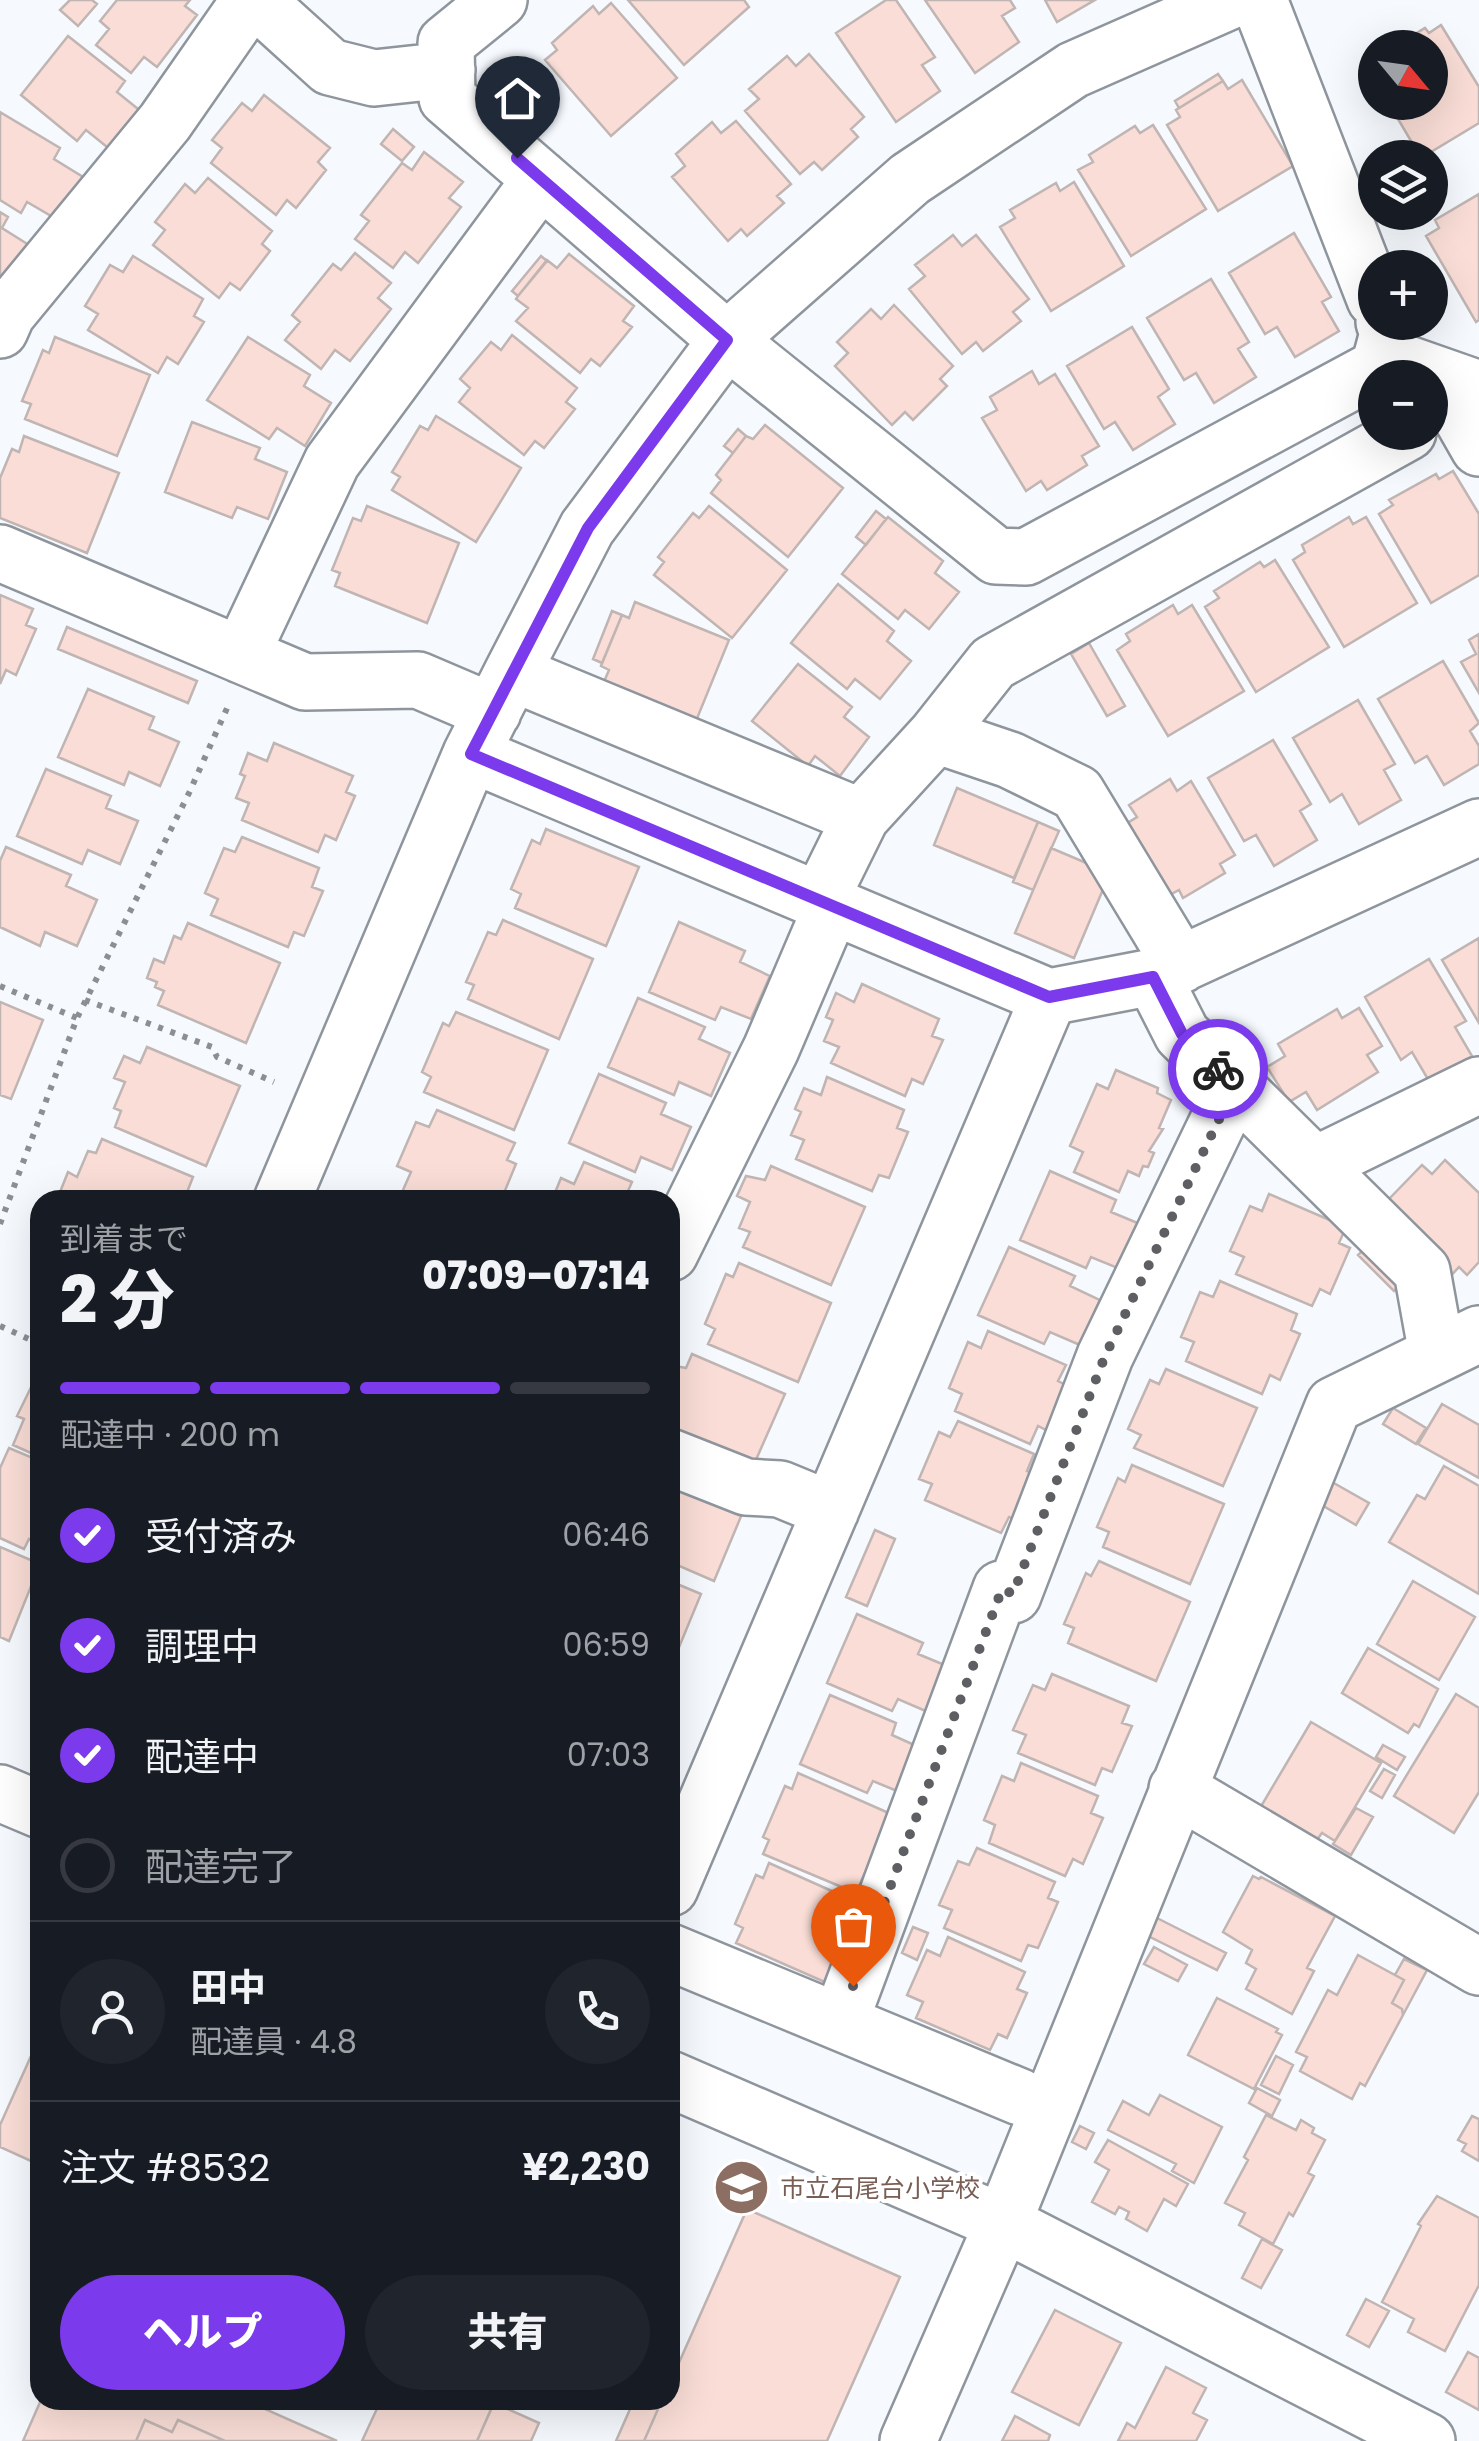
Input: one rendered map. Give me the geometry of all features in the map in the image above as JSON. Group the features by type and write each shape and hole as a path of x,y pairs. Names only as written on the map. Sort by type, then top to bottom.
{"street":[{"path":"0,330 7,314 165,122 253,0 330,67 374,78 447,70"},
{"path":"498,0 446,44 447,98 727,340 996,556 1026,558 1379,367 1383,340"},
{"path":"286,1190 492,713 588,528 727,340 910,178 1073,70 1232,0"},
{"path":"1258,0 1358,256"},
{"path":"245,657 332,462 541,178"},
{"path":"1384,340 1464,411"},
{"path":"680,1233 770,1049 861,817 936,735 993,664 1376,450"},
{"path":"0,554 305,682 418,680 492,713 826,903 1049,997 1167,971 1479,827"},
{"path":"492,713 861,817"},
{"path":"908,2441 1003,2223 1334,1404 1458,1344 1422,1271 1182,1034 1167,971 1077,793 1010,760 936,735"},
{"path":"680,1865 1049,997"},
{"path":"1315,1165 1479,1085"},
{"path":"840,2022 1002,1589 1013,1594 1105,1356 1235,1086"},
{"path":"680,1461 746,1487 780,1489 831,1510"},
{"path":"1176,1788 1479,1967"},
{"path":"680,1956 1020,2097"},
{"path":"680,2084 1003,2223 1427,2441"}],"path":[{"path":"0,1224 77,1018 189,793 245,657"},
{"path":"0,986 77,1018"},
{"path":"85,1000 212,1047 217,1057 323,1103"},
{"path":"0,1326 30,1340"}],"building":[{"path":"70,0 92,0 97,4 78,26 60,10"},
{"path":"117,0 190,0 185,6 197,15 157,67 144,57 131,73 96,45 109,29 100,21"},
{"path":"628,0 744,0 749,7 684,65"},
{"path":"886,0 896,0 935,57 922,65 940,91 896,122 836,33"},
{"path":"925,0 1010,0 1015,8 1002,16 1019,42 975,73"},
{"path":"1045,0 1095,0 1057,22"},
{"path":"611,3 677,78 611,136 545,60 557,50 552,43 593,6 599,14"},
{"path":"68,36 125,81 117,92 143,113 112,151 86,130 77,141 21,95"},
{"path":"1448,36 1479,87 1479,123 1448,142 1410,140 1399,120 1448,120"},
{"path":"809,54 864,117 851,129 858,137 822,170 814,162 800,174 745,111 759,99 749,89 787,56 796,66"},
{"path":"1218,74 1223,81 1179,108 1175,101"},
{"path":"1242,80 1293,166 1218,211 1167,125 1180,117 1176,110 1223,81 1228,89"},
{"path":"264,95 330,148 318,162 326,170 296,208 287,200 276,215 211,163 222,148 212,140 242,103 252,111"},
{"path":"0,112 60,148 54,159 83,177 58,220 27,202 21,213 0,200"},
{"path":"736,121 791,184 777,196 784,203 747,236 741,229 728,241 672,177 685,166 676,154 712,122 721,133"},
{"path":"1153,125 1206,209 1131,256 1078,170 1093,162 1089,155 1135,126 1140,133"},
{"path":"393,129 414,147 402,161 381,144"},
{"path":"424,152 463,182 449,198 461,207 418,263 405,252 393,268 355,239 369,221 361,215 402,163 412,170"},
{"path":"208,178 272,231 262,244 270,251 240,290 230,283 219,298 153,245 165,230 155,222 185,184 195,193"},
{"path":"1074,182 1124,266 1051,311 1000,227 1015,218 1010,210 1056,183 1060,191"},
{"path":"1479,194 1476,322 1448,274 1448,250 1434,250 1426,236 1436,230 1448,230 1448,212"},
{"path":"0,212 8,217 2,228 29,245 0,285"},
{"path":"1294,233 1331,297 1322,302 1339,331 1295,357 1277,327 1265,334 1229,273"},
{"path":"953,235 962,246 976,235 1029,299 1013,312 1021,321 983,351 976,342 962,354 909,289 925,276 915,265"},
{"path":"355,253 391,283 378,298 391,309 350,361 335,350 321,369 285,340 300,322 292,315 333,264 341,270"},
{"path":"569,254 634,306 623,321 632,327 600,366 591,359 580,373 516,321 528,308 516,299 518,296 547,260 557,268"},
{"path":"133,256 203,299 194,316 204,322 178,364 167,357 158,373 88,330 98,314 85,306 110,265 123,272"},
{"path":"541,256 547,261 518,296 512,291"},
{"path":"1211,279 1249,342 1238,349 1256,377 1214,403 1196,373 1184,380 1147,318"},
{"path":"894,305 953,366 940,379 947,386 913,420 905,412 892,425 835,366 848,353 837,342 871,309 881,319"},
{"path":"1132,327 1169,389 1158,397 1175,424 1133,450 1115,422 1104,429 1067,366"},
{"path":"512,335 577,388 566,402 575,409 544,448 535,441 524,455 459,402 470,388 460,379 491,342 501,350"},
{"path":"55,337 150,375 117,456 25,419 31,404 22,401 43,350 49,353"},
{"path":"248,337 310,375 304,386 331,403 305,446 277,428 269,439 207,400"},
{"path":"1032,371 1039,384 1055,374 1099,446 1082,456 1087,465 1047,490 1041,481 1026,491 982,418 997,410 990,397"},
{"path":"436,416 521,468 476,542 392,490 400,477 392,472 420,426 428,430"},
{"path":"192,422 260,448 255,459 287,472 268,519 237,507 232,518 165,492"},
{"path":"765,425 843,488 788,557 711,493 721,480 716,475 746,436 753,439"},
{"path":"738,429 746,436 733,453 724,446"},
{"path":"24,436 119,473 87,553 0,518 0,478 12,449 19,452"},
{"path":"1453,471 1479,514 1479,575 1431,603 1379,514 1393,505 1389,500 1436,474 1439,479"},
{"path":"367,506 459,543 427,623 335,586 340,573 332,570 353,518 361,521"},
{"path":"709,506 787,570 732,638 654,575 664,562 658,557 693,513 699,518"},
{"path":"876,511 886,519 866,545 856,537"},
{"path":"888,517 943,561 935,573 959,592 929,629 905,610 898,619 842,574"},
{"path":"1349,517 1353,524 1366,517 1417,603 1344,647 1293,560 1305,552 1302,545"},
{"path":"1275,560 1329,647 1256,692 1205,607 1219,598 1214,591 1260,562 1264,567"},
{"path":"838,584 894,631 887,641 911,661 880,699 855,679 847,689 791,643"},
{"path":"0,595 33,609 26,625 36,629 16,675 6,670 0,684"},
{"path":"635,602 729,640 696,721 603,684 609,670 601,666 622,615 629,618"},
{"path":"1173,605 1178,614 1192,605 1244,691 1168,736 1117,650 1130,641 1126,634"},
{"path":"612,611 622,615 602,663 593,659"},
{"path":"67,627 197,681 188,703 58,649"},
{"path":"1479,634 1479,693 1461,662 1476,654 1469,640"},
{"path":"1089,643 1125,706 1107,716 1071,654"},
{"path":"1443,661 1479,723 1470,731 1479,746 1479,764 1444,785 1427,756 1415,763 1378,699"},
{"path":"798,664 852,707 844,717 869,737 840,776 815,756 808,766 752,721"},
{"path":"88,689 154,717 149,729 179,742 160,786 129,772 124,785 58,757"},
{"path":"1358,700 1395,764 1384,770 1401,800 1359,824 1342,794 1330,802 1293,738"},
{"path":"1273,740 1311,804 1300,811 1317,840 1274,866 1256,835 1244,841 1208,778"},
{"path":"274,743 353,776 346,792 355,796 336,840 325,835 318,852 242,820 249,803 236,798 245,776 240,774 248,753 267,761"},
{"path":"46,769 111,796 106,808 138,821 120,864 88,850 82,864 17,836"},
{"path":"1170,779 1177,791 1191,781 1235,855 1220,864 1225,873 1183,898 1179,890 1164,898 1121,827 1137,817 1129,805"},
{"path":"957,788 1038,822 1014,878 934,845"},
{"path":"1038,822 1059,831 1033,890 1013,882"},
{"path":"546,829 639,867 606,946 515,908 521,894 511,889 532,840 540,844"},
{"path":"242,837 319,868 312,887 323,891 304,936 294,932 288,947 211,915 218,899 205,893 224,848 235,852"},
{"path":"6,847 71,875 66,886 97,900 77,946 45,932 40,946 0,927 0,861"},
{"path":"1051,848 1110,873 1074,958 1015,933"},
{"path":"503,920 593,959 559,1039 468,999 474,985 466,982 488,932 496,935"},
{"path":"679,922 745,951 740,962 770,976 751,1019 721,1007 715,1020 649,992"},
{"path":"188,923 280,963 246,1043 158,1005 164,991 147,978 154,959 164,963 174,936 181,939"},
{"path":"1479,938 1479,1023 1442,960"},
{"path":"1429,959 1466,1021 1455,1027 1472,1056 1429,1081 1412,1052 1401,1060 1365,997"},
{"path":"862,984 939,1019 932,1036 943,1040 923,1084 912,1079 905,1096 831,1063 839,1047 824,1041 833,1020 826,1017 836,993 854,1002"},
{"path":"638,998 705,1027 699,1039 730,1053 711,1096 679,1082 674,1095 608,1067"},
{"path":"0,1002 43,1020 11,1099 0,1095"},
{"path":"1359,1008 1382,1046 1367,1055 1378,1072 1317,1110 1306,1092 1289,1102 1267,1067 1285,1056 1278,1044 1337,1009 1342,1018"},
{"path":"456,1012 548,1050 514,1130 424,1092 431,1077 422,1072 443,1023 449,1026"},
{"path":"147,1047 240,1086 206,1166 115,1127 121,1111 114,1108 125,1082 114,1078 124,1056 140,1063"},
{"path":"1116,1070 1158,1088 1157,1093 1171,1100 1159,1128 1163,1129 1149,1151 1154,1153 1148,1167 1143,1166 1139,1176 1128,1171 1119,1192 1074,1172 1083,1152 1070,1146 1097,1084 1108,1089"},
{"path":"599,1074 666,1103 661,1114 691,1127 672,1170 641,1157 635,1172 569,1143"},
{"path":"827,1077 904,1110 897,1128 908,1132 889,1178 879,1175 872,1191 796,1159 804,1140 791,1135 801,1112 795,1109 804,1088 821,1095"},
{"path":"437,1110 515,1143 507,1160 516,1164 505,1190 403,1190 411,1172 397,1166 416,1122 429,1127"},
{"path":"102,1139 193,1177 188,1190 61,1190 68,1172 77,1177 88,1151 96,1153"},
{"path":"1445,1160 1479,1193 1479,1262 1467,1275 1459,1267 1446,1281 1388,1200 1422,1165 1432,1174"},
{"path":"584,1162 632,1182 628,1190 556,1190 561,1178 574,1184"},
{"path":"771,1166 865,1207 831,1285 743,1247 750,1232 739,1228 750,1202 737,1196 746,1176 765,1180"},
{"path":"1050,1171 1116,1200 1111,1212 1140,1224 1120,1269 1091,1257 1086,1268 1020,1240"},
{"path":"1269,1194 1346,1227 1339,1243 1350,1248 1330,1294 1320,1289 1312,1306 1236,1274 1244,1257 1230,1251 1250,1206 1262,1211"},
{"path":"1374,1240 1409,1276 1394,1291 1358,1255"},
{"path":"1009,1247 1075,1276 1070,1286 1100,1300 1080,1345 1050,1332 1044,1344 978,1315"},
{"path":"739,1263 831,1303 798,1382 708,1344 715,1329 705,1324 726,1274 733,1277"},
{"path":"1220,1281 1297,1314 1291,1330 1300,1334 1280,1380 1270,1375 1262,1394 1186,1361 1194,1342 1181,1337 1200,1292 1213,1297"},
{"path":"988,1331 1066,1365 1058,1381 1068,1386 1048,1431 1038,1426 1030,1444 955,1411 962,1394 949,1388 968,1342 981,1348"},
{"path":"692,1354 785,1394 751,1471 680,1441 680,1367 686,1368"},
{"path":"1166,1369 1257,1408 1223,1486 1134,1448 1141,1435 1128,1429 1150,1380 1159,1384"},
{"path":"30,1389 30,1453 13,1445 24,1419 17,1416"},
{"path":"1442,1404 1479,1425 1479,1478 1418,1444"},
{"path":"1393,1408 1426,1428 1416,1444 1383,1424"},
{"path":"958,1421 1034,1454 1027,1471 1038,1475 1018,1520 1009,1517 1001,1533 925,1500 932,1484 919,1479 939,1432 950,1437"},
{"path":"9,1448 30,1457 30,1539 24,1549 0,1538 0,1468"},
{"path":"1132,1465 1224,1504 1190,1584 1103,1547 1109,1532 1097,1527 1118,1478 1125,1482"},
{"path":"1444,1466 1479,1486 1479,1594 1389,1542 1417,1495 1425,1499"},
{"path":"680,1473 747,1502 714,1581 680,1566"},
{"path":"1332,1482 1369,1503 1356,1525 1320,1504"},
{"path":"875,1530 895,1539 867,1606 846,1597"},
{"path":"0,1547 30,1560 30,1589 9,1641 0,1637"},
{"path":"1099,1561 1190,1602 1156,1681 1068,1643 1074,1628 1064,1624 1086,1573 1091,1576"},
{"path":"1413,1581 1475,1617 1439,1680 1377,1644"},
{"path":"680,1585 701,1594 680,1645"},
{"path":"857,1614 923,1643 918,1654 947,1666 928,1712 898,1699 892,1711 827,1683"},
{"path":"1368,1648 1438,1689 1419,1727 1414,1724 1408,1733 1342,1693"},
{"path":"1052,1674 1129,1706 1122,1723 1132,1726 1112,1772 1102,1768 1095,1785 1018,1753 1026,1735 1013,1730 1033,1685 1045,1690"},
{"path":"1456,1694 1479,1708 1479,1792 1454,1833 1394,1796"},
{"path":"830,1695 896,1723 892,1735 921,1748 902,1793 873,1781 867,1793 800,1764"},
{"path":"1311,1722 1381,1763 1335,1841 1322,1833 1316,1841 1260,1808"},
{"path":"1383,1745 1405,1757 1397,1770 1376,1757"},
{"path":"1021,1763 1098,1796 1091,1813 1103,1818 1083,1864 1073,1859 1065,1876 989,1843 995,1825 984,1820 1002,1776 1014,1781"},
{"path":"1384,1769 1395,1775 1382,1798 1370,1791"},
{"path":"798,1773 891,1814 856,1893 763,1854 769,1840 763,1837 785,1786 792,1789"},
{"path":"1356,1808 1373,1817 1351,1855 1333,1844"},
{"path":"977,1848 1055,1882 1048,1898 1058,1902 1038,1948 1028,1945 1021,1961 944,1928 952,1910 939,1905 958,1861 969,1865"},
{"path":"769,1863 861,1904 827,1983 736,1943 743,1928 735,1924 756,1875 763,1878"},
{"path":"1253,1876 1335,1916 1307,1968 1314,1971 1292,2014 1246,1989 1256,1969 1246,1963 1252,1950 1223,1932"},
{"path":"1157,1918 1226,1953 1217,1970 1148,1936"},
{"path":"913,1927 928,1933 917,1960 902,1953"},
{"path":"948,1937 1025,1972 1017,1989 1027,1993 1007,2038 998,2034 990,2050 916,2018 923,2002 907,1995 927,1950 940,1956"},
{"path":"1154,1947 1187,1965 1178,1981 1144,1964"},
{"path":"1358,1955 1404,1980 1392,2003 1402,2009 1403,2015 1365,2086 1360,2083 1352,2099 1300,2071 1307,2057 1296,2052 1328,1990 1337,1995"},
{"path":"1404,1959 1427,1970 1403,2015 1402,2009 1392,2003 1404,1980 1395,1975"},
{"path":"1217,1998 1278,2029 1276,2032 1282,2035 1254,2089 1188,2055"},
{"path":"1276,2056 1293,2065 1279,2094 1261,2085"},
{"path":"30,2058 30,2161 0,2147 0,2125"},
{"path":"1257,2088 1280,2100 1272,2116 1249,2103"},
{"path":"1160,2095 1222,2127 1194,2183 1172,2171 1176,2164 1108,2130 1123,2101 1149,2115"},
{"path":"1266,2115 1296,2130 1301,2120 1325,2140 1308,2173 1314,2176 1273,2244 1239,2225 1245,2213 1225,2203"},
{"path":"1472,2116 1479,2119 1479,2161 1462,2151 1466,2144 1458,2140"},
{"path":"1080,2126 1094,2133 1086,2149 1072,2142"},
{"path":"1108,2140 1188,2184 1176,2206 1164,2199 1147,2231 1126,2219 1129,2212 1119,2207 1115,2214 1092,2202 1109,2170 1095,2162"},
{"path":"1437,2196 1479,2218 1479,2285 1445,2351 1408,2332 1414,2319 1382,2302 1421,2226 1418,2224"},
{"path":"747,2209 900,2277 827,2441 644,2441 658,2410 680,2410 680,2360"},
{"path":"1262,2239 1282,2250 1261,2288 1242,2278"},
{"path":"1366,2299 1389,2311 1369,2347 1347,2335"},
{"path":"1055,2310 1121,2343 1079,2425 1012,2392"},
{"path":"1468,2352 1479,2358 1479,2410 1446,2392"},
{"path":"1166,2367 1206,2388 1193,2413 1207,2420 1196,2441 1118,2441 1127,2423 1135,2428"},
{"path":"37,2410 267,2410 337,2441 225,2441 178,2420 172,2432 145,2420 136,2441 23,2441"},
{"path":"376,2410 491,2410 477,2441 362,2441"},
{"path":"491,2410 510,2410 539,2423 531,2441 477,2441"},
{"path":"630,2410 658,2410 644,2441 616,2441"},
{"path":"1015,2416 1050,2435 1048,2441 1002,2441"},
{"path":"145,2420 172,2432 178,2420 225,2441 136,2441"}],"way so far":[{"path":"853,1986 1002,1589 1013,1594 1105,1356 1235,1086 1218,1069"}],"place":[{"name":"市立石尾台小学校","path":"741,2188"}],"route":[{"path":"517,158 727,340 588,528 471,754 1049,997 1153,977 1182,1034 1218,1069"}]}
